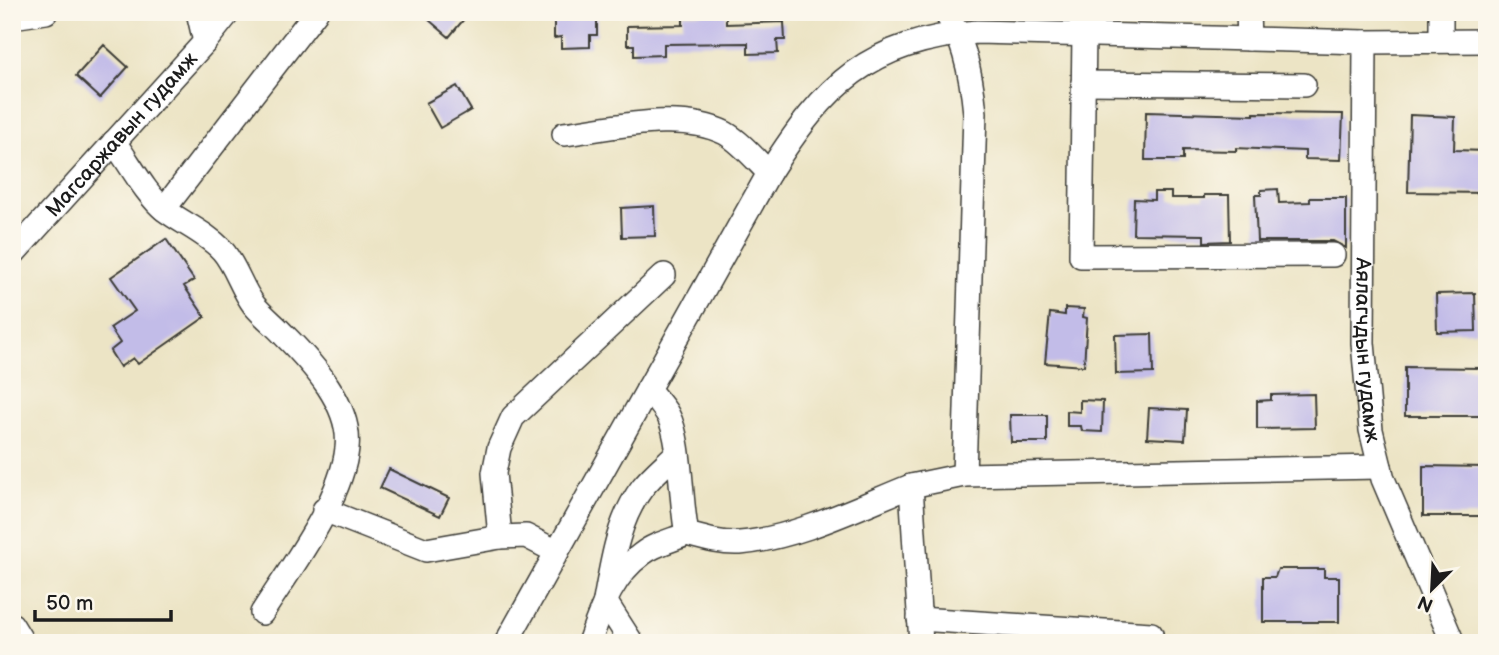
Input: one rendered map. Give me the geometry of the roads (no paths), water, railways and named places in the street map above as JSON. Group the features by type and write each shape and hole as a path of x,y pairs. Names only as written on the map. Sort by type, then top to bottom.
{"street":[{"path":"12,17 46,12"},
{"path":"198,12 205,42"},
{"name":"Магсаржавын гудамж","path":"12,255 229,12"},
{"path":"164,209 317,12"},
{"path":"944,12 971,77 975,113 964,475"},
{"path":"1248,12 1249,38"},
{"path":"1441,12 1441,40"},
{"path":"1081,23 1081,256 1333,255"},
{"path":"506,643 769,173 806,119 844,79 874,59 904,45 955,34 1081,23 1249,38 1365,42 1487,41"},
{"name":"Аялагчдын гудамж","path":"1365,42 1363,343 1371,430 1383,479 1453,643"},
{"path":"1083,83 1304,85"},
{"path":"564,134 653,123 696,122 727,134 769,173"},
{"path":"114,142 164,209 205,236 224,253 252,303 297,348 328,389 338,406 346,429 347,446 341,477 262,613"},
{"path":"500,537 495,473 499,448 513,417 664,275"},
{"path":"648,389 668,415 674,435 687,534"},
{"path":"632,643 605,601 616,544 625,519 642,488 677,453"},
{"path":"589,643 605,601 622,571 643,552 687,534 710,541 740,543 776,536 911,486 964,475 1380,467"},
{"path":"911,486 921,643"},
{"path":"324,510 425,550 500,537 526,536 557,552"},
{"path":"919,619 1151,634"},
{"path":"12,625 23,643"}]}
